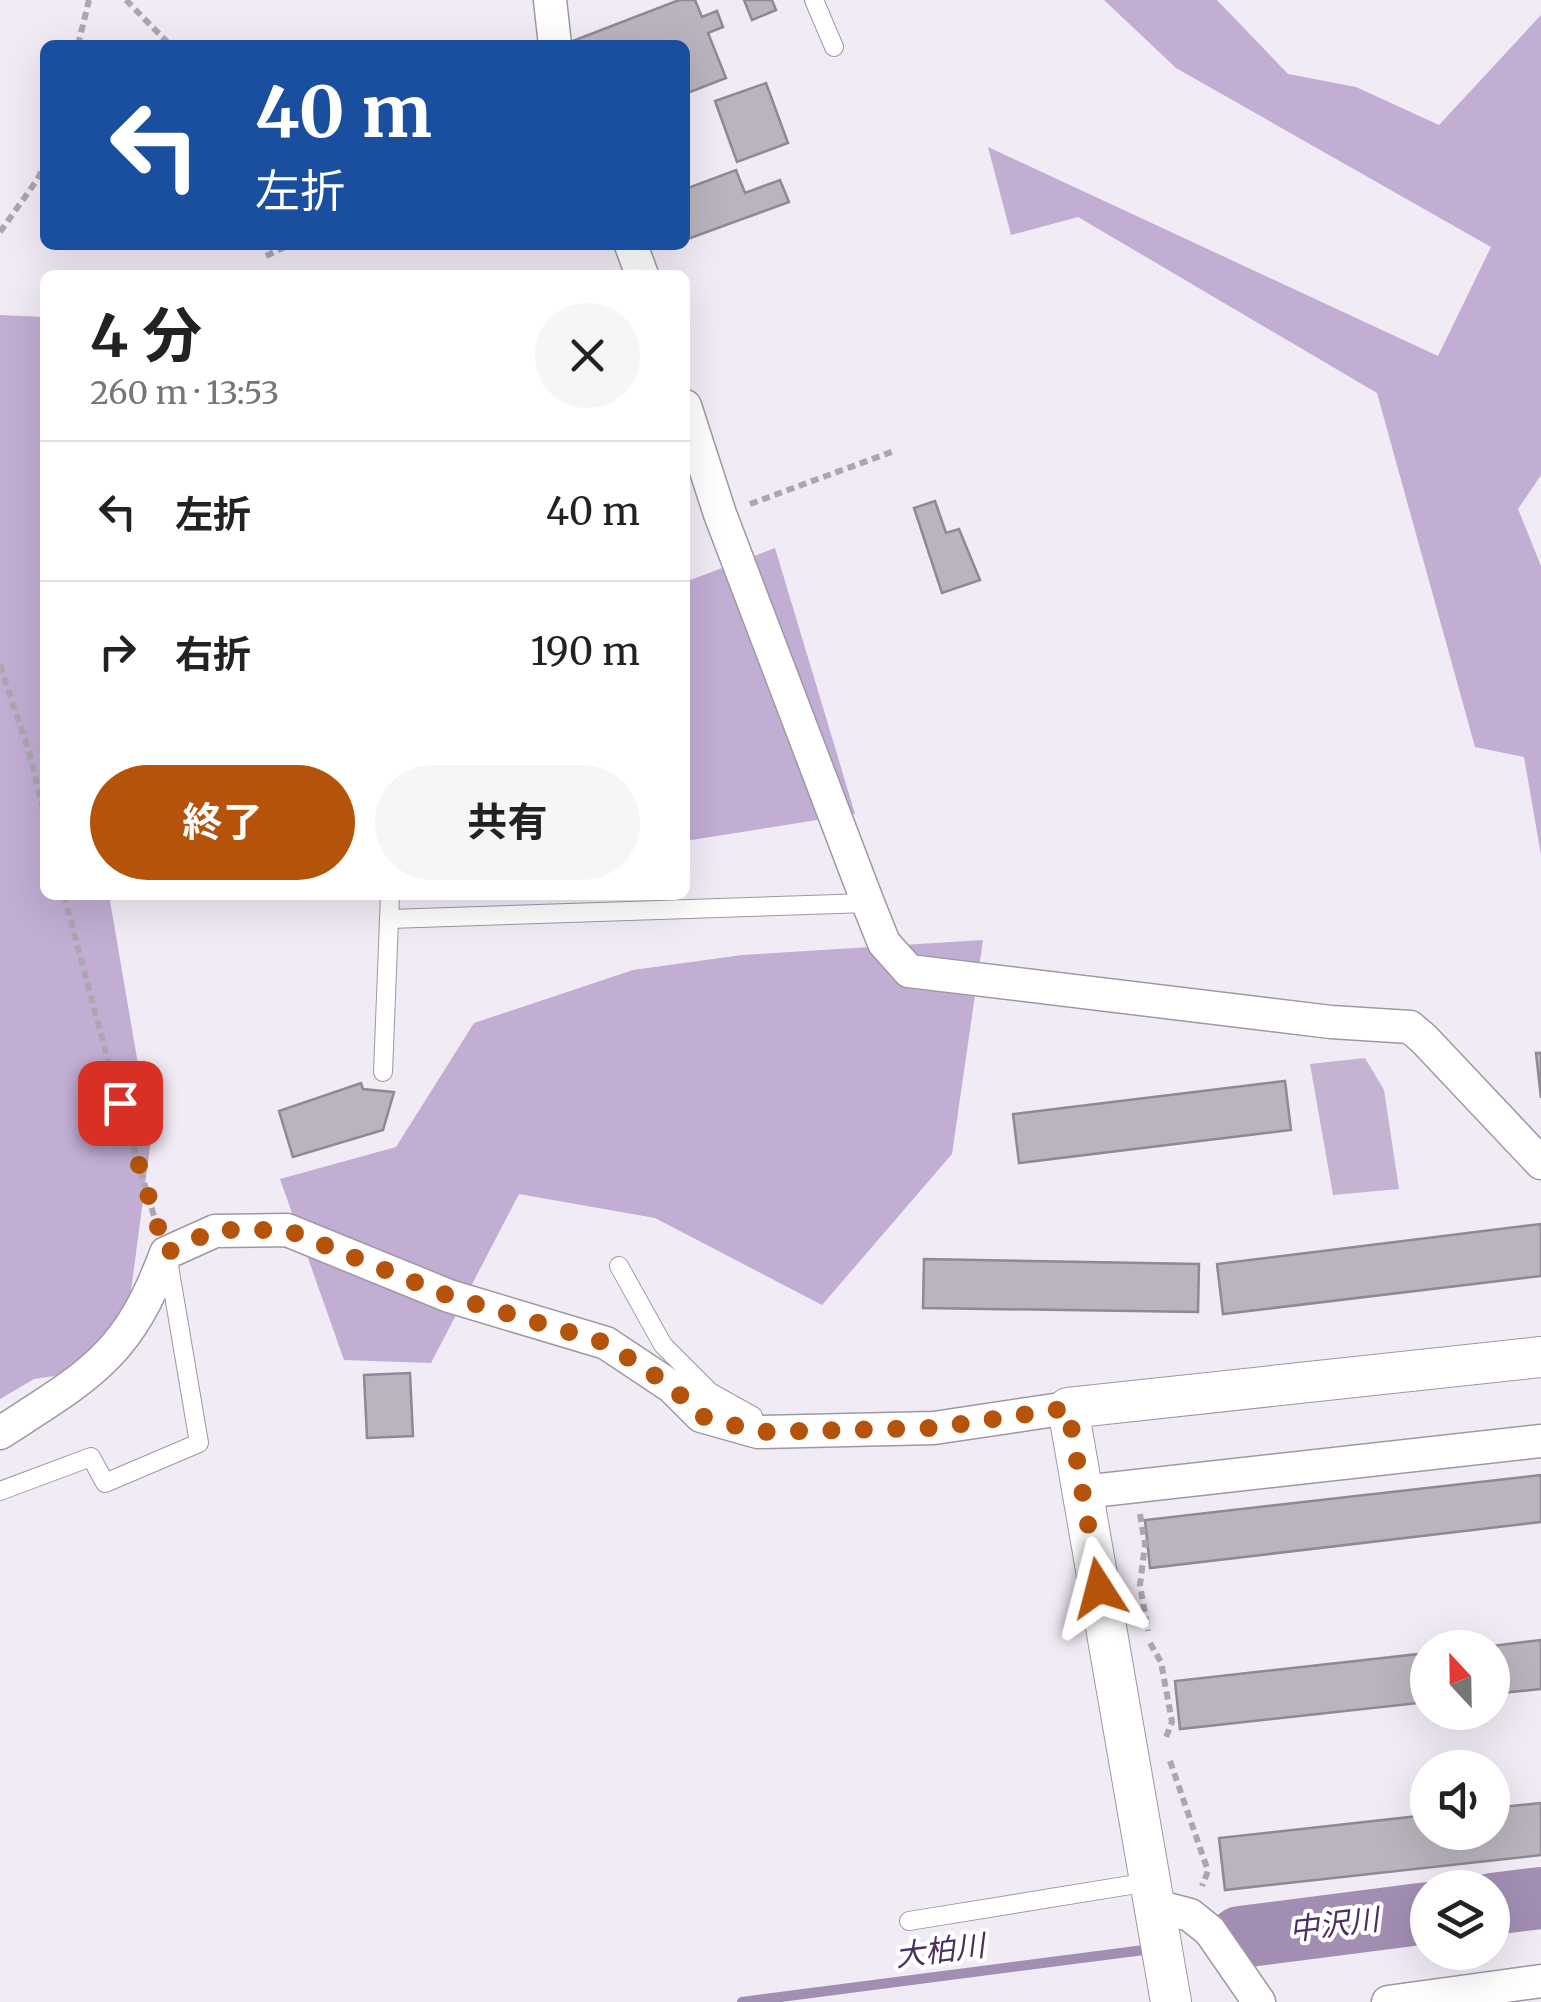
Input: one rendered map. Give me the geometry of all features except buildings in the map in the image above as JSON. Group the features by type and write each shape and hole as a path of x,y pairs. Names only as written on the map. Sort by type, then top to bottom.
{"street":[{"path":"550,0 554,40"},
{"path":"690,421 720,514 868,903 884,943 909,971 1332,1022 1410,1027 1541,1163"},
{"path":"0,1432 84,1380 113,1353 146,1302 166,1253 215,1230 287,1230 449,1296 606,1343 672,1387 701,1416 758,1432 934,1428 1068,1408 1541,1357"},
{"path":"1068,1408 1177,1925 1171,2002"},
{"path":"1083,1492 1541,1441"},
{"path":"1177,1925 1260,2002"},
{"path":"1388,2002 1541,1981"}],"lane":[{"path":"814,0 834,46"},
{"path":"383,1072 390,900"},
{"path":"389,918 868,903"},
{"path":"0,1490 91,1457 104,1483 200,1443 166,1253"},
{"path":"619,1266 662,1345 710,1392 752,1416 758,1432"},
{"path":"909,1921 1177,1925"}],"path":[{"path":"79,40 89,0"},
{"path":"126,0 165,40"},
{"path":"0,232 40,174"},
{"path":"266,256 279,250"},
{"path":"720,514 894,451"},
{"path":"0,666 40,796"},
{"path":"65,900 111,1072 166,1253"},
{"path":"1127,1488 1140,1514 1145,1544 1140,1585 1151,1648 1161,1662 1172,1722 1164,1743"},
{"path":"1169,1759 1208,1871 1177,1925"}],"shaded area":[{"path":"1104,0 1217,0 1288,74 1356,87 1439,125 1541,15 1541,475 1518,509 1541,566 1541,855 1524,757 1475,747 1377,393 1078,217 1011,235 988,147 1438,356 1491,247 1176,68"},
{"path":"0,315 40,317 40,900 110,900 151,1140 121,1366 34,1379 0,1399"},
{"path":"775,548 855,814 690,840 690,580"},
{"path":"983,940 952,1154 822,1305 655,1218 519,1194 431,1363 344,1360 280,1179 396,1147 474,1023 633,970 742,955"},
{"path":"1365,1058 1384,1090 1399,1189 1333,1195 1310,1064"}],"waterway":[{"name":"中沢川","path":"1510,1902 1541,1898"},
{"name":"中沢川","path":"1240,1937 1410,1915"},
{"name":"大柏川","path":"742,2002 1144,1950"}],"route":[{"path":"120,1103 166,1253 215,1230 287,1230 449,1296 606,1343 672,1387 701,1416 758,1432 934,1428 1068,1408 1099,1588"}]}
